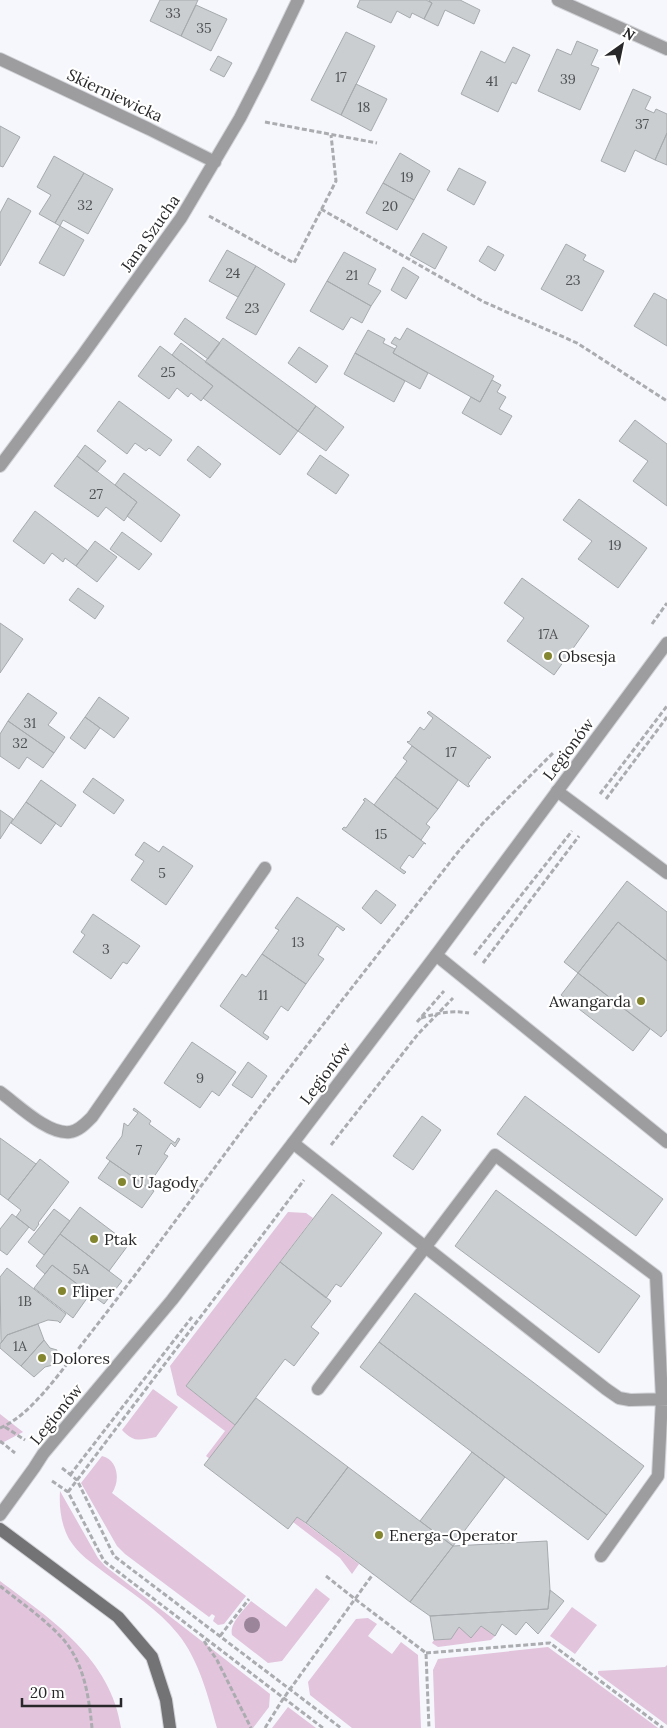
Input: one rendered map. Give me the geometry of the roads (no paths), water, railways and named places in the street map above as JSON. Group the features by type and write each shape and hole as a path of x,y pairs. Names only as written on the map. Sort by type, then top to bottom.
{"main road":[{"path":"0,1529 100,1603 123,1624 152,1657 166,1700 170,1728"}],"street":[{"name":"Jana Szucha","path":"0,466 82,356 189,205 240,118 298,0"},
{"path":"558,0 667,49"},
{"name":"Skierniewicka","path":"0,59 215,162"},
{"name":"Legionów","path":"0,1515 43,1454 172,1300 293,1143 436,955 667,643"},
{"path":"557,791 667,873"},
{"path":"0,1092 48,1128 59,1132 72,1132 83,1126 92,1116 265,868"},
{"path":"436,955 667,1142"},
{"path":"293,1143 619,1398 630,1400 665,1399"},
{"path":"318,1389 495,1155 656,1276 665,1399 658,1476 601,1556"}],"place":[{"name":"Obsesja","path":"548,656"},
{"name":"Awangarda","path":"641,1001"},
{"name":"U Jagody","path":"122,1182"},
{"name":"Ptak","path":"94,1239"},
{"name":"Fliper","path":"62,1291"},
{"name":"Dolores","path":"42,1358"},
{"name":"Energa-Operator","path":"379,1535"}]}
